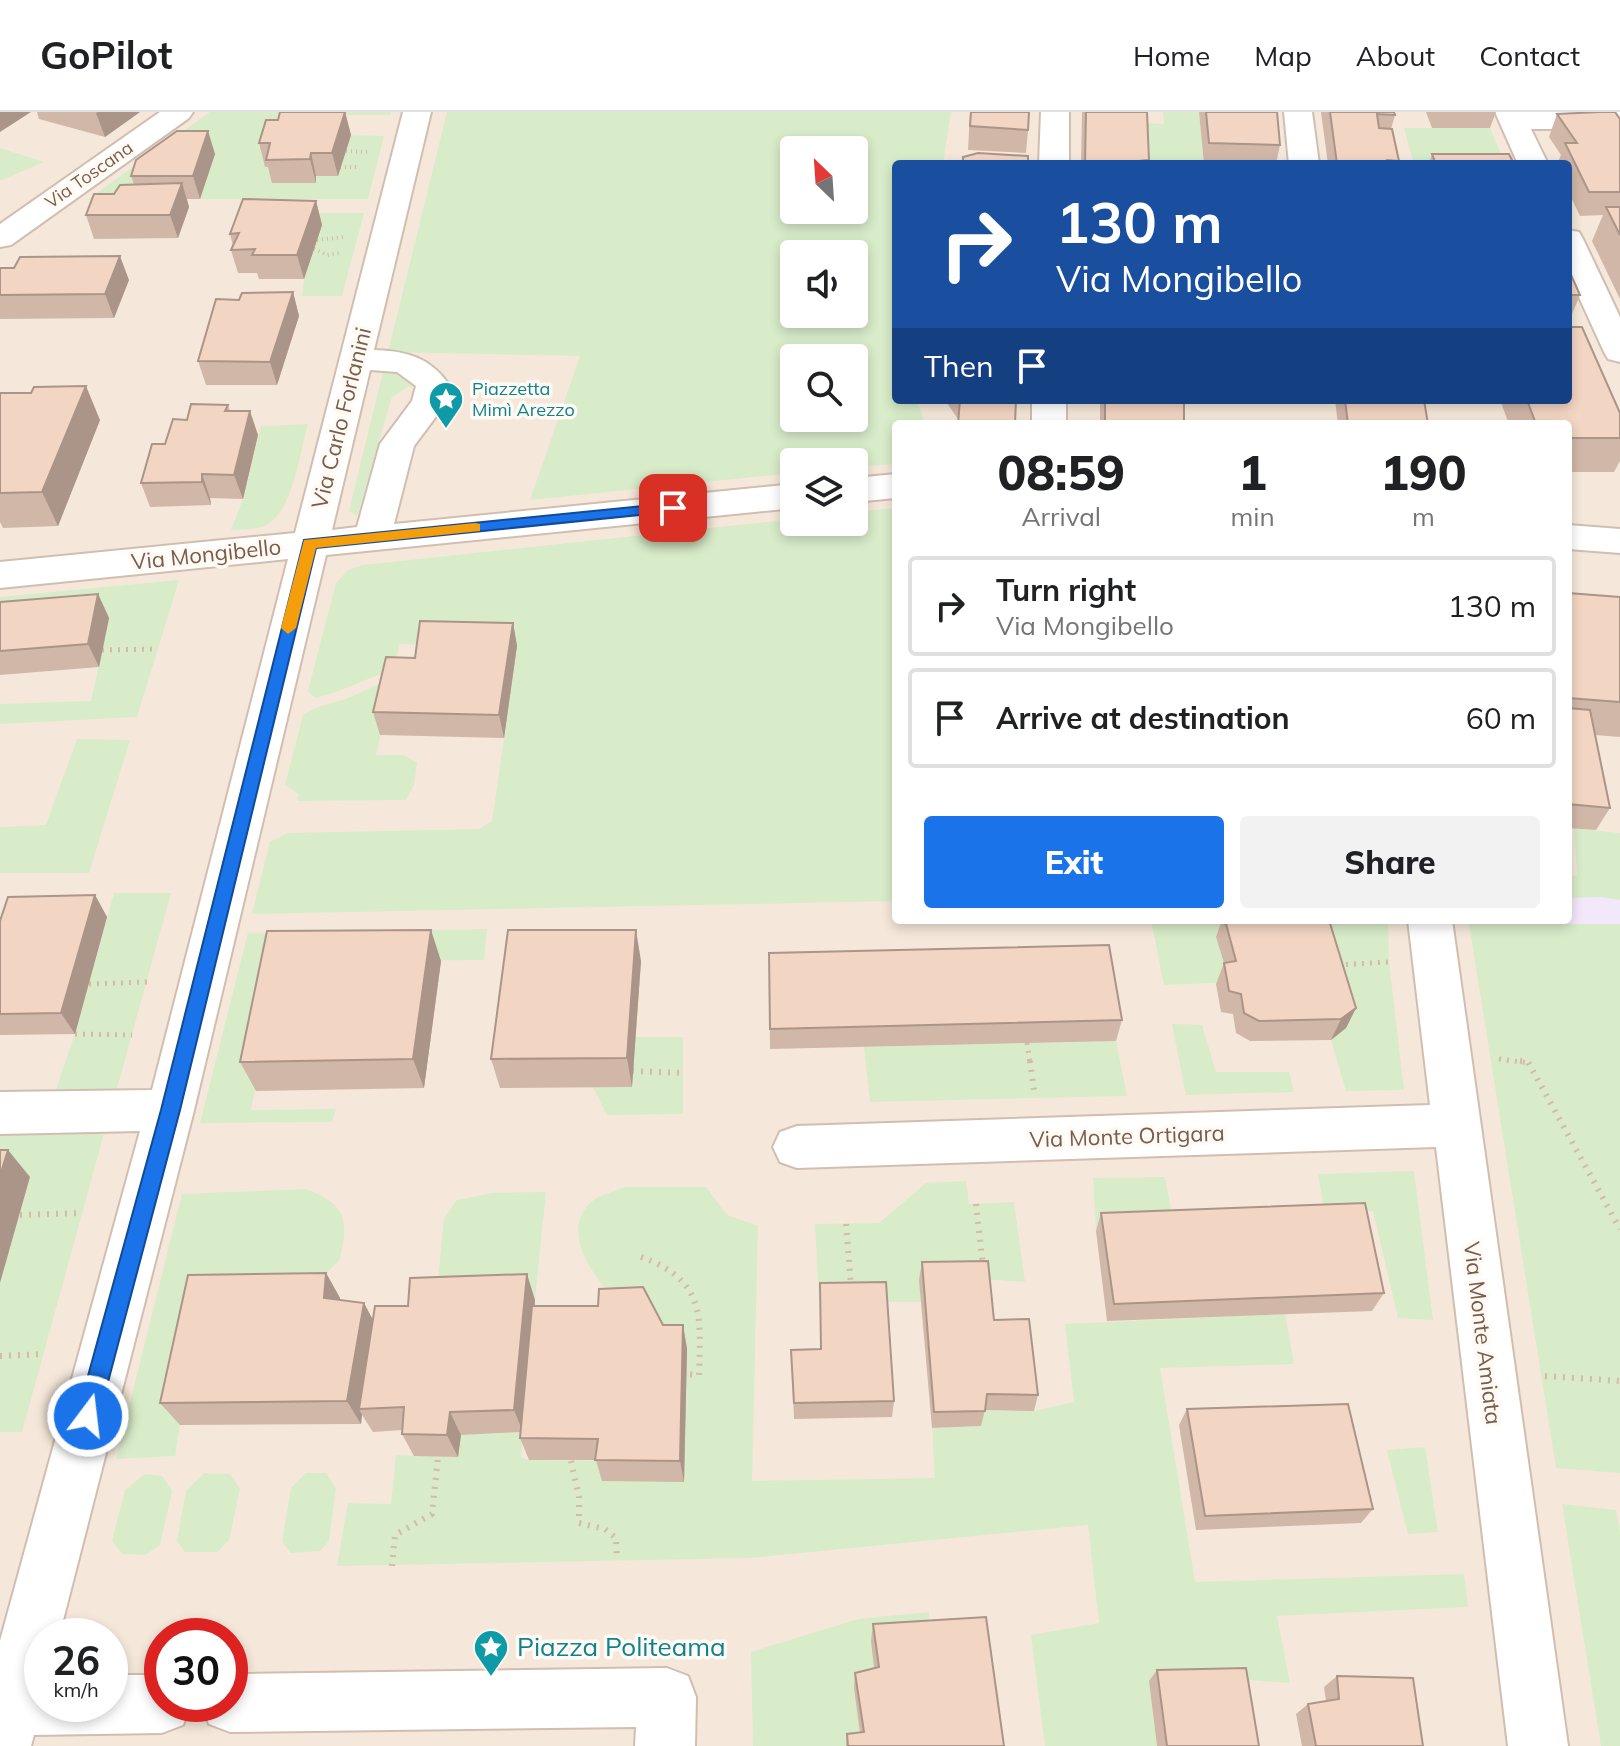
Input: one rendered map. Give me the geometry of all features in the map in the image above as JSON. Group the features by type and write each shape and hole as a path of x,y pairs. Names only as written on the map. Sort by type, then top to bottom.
{"street":[{"name":"Via Toscana","path":"0,238 179,112"},
{"name":"Via Carlo Forlanini","path":"6,1726 170,1110 417,112"},
{"path":"1054,160 1055,112"},
{"path":"1298,112 1304,160"},
{"path":"1531,160 1511,116 1620,120"},
{"path":"1572,250 1606,344"},
{"path":"355,360 409,362 425,373 433,386 429,403 397,444 372,538"},
{"path":"868,489 892,486"},
{"name":"Via Mongibello","path":"0,575 780,497"},
{"path":"1572,537 1620,541"},
{"name":"Via Monte Amiata","path":"1431,924 1538,1746"},
{"path":"0,1113 170,1110"},
{"name":"Via Monte Ortigara","path":"797,1147 1456,1125"},
{"path":"248,1703 667,1697 665,1746"},
{"path":"6,1726 144,1707"}],"path":[{"path":"317,240 358,235"},
{"path":"102,650 158,649"},
{"path":"1327,965 1389,962"},
{"path":"89,984 147,982"},
{"path":"75,1034 132,1035"},
{"path":"1027,1043 1035,1099"},
{"path":"1490,1058 1528,1062 1620,1229"},
{"path":"632,1071 683,1073"},
{"path":"976,1204 985,1279"},
{"path":"20,1215 83,1213"},
{"path":"846,1224 852,1300"},
{"path":"641,1257 661,1262 681,1275 700,1307 699,1375 686,1374"},
{"path":"0,1356 44,1354"},
{"path":"1488,1371 1620,1381"},
{"path":"392,1566 395,1535 432,1514 438,1457"},
{"path":"571,1461 579,1497 579,1523 605,1529 616,1538 617,1560"}],"shaded area":[{"path":"0,112 1620,112 1620,1746 0,1746"},
{"path":"1574,828 1620,833 1620,1069 1540,924 1572,924 1572,876 1577,875"}],"green space":[{"path":"210,112 391,112 390,115 296,115 266,166 315,183 317,176 338,176 351,135 384,136 368,199 200,199 215,154 139,199 87,200"},
{"path":"447,112 951,112 944,160 892,160 892,404 918,404 924,420 892,420 892,464 868,466 868,448 780,448 780,474 530,500 580,356 388,352"},
{"path":"1163,112 1199,112 1204,160 1142,160 1140,123 1164,124"},
{"path":"1404,128 1490,128 1503,160 1413,160"},
{"path":"0,148 44,162 0,181"},
{"path":"254,213 364,213 342,296 302,296 304,279 321,225"},
{"path":"383,372 404,375 413,384 392,397 357,516 349,511"},
{"path":"308,424 290,493 277,517 260,527 231,530 243,499 261,426"},
{"path":"892,508 892,901 252,914 270,842 288,833 479,829 492,821 517,647 399,644 395,670 315,698 308,691 336,583 348,570 363,565 780,520 780,536 868,536 868,511"},
{"path":"179,580 137,717 0,724 0,704 91,701 109,619 0,626 0,597"},
{"path":"393,680 376,755 403,755 417,762 414,785 406,800 297,801 299,794 285,785 303,715"},
{"path":"77,739 130,740 89,873 0,873 0,827 46,825"},
{"path":"1574,828 1620,833 1620,900 1572,898 1572,876 1577,875"},
{"path":"114,893 171,893 116,1092 55,1092 75,1034"},
{"path":"1152,924 1265,924 1229,982 1164,985"},
{"path":"1318,924 1388,924 1389,962 1404,1090 1346,1091 1331,1040 1346,1028"},
{"path":"1469,924 1620,924 1620,1473 1556,1468"},
{"path":"487,929 484,960 281,962 251,1110 336,1109 332,1122 200,1123 248,933"},
{"path":"1172,1024 1202,1025 1216,1072 1289,1072 1294,1092 1186,1095"},
{"path":"635,1037 683,1037 683,1114 607,1115 593,1087 632,1087"},
{"path":"1116,1041 1127,1096 870,1102 864,1047"},
{"path":"105,1130 22,1432 0,1432 0,1283 30,1178 0,1178 0,1133"},
{"path":"1414,1171 1433,1320 1398,1318 1373,1211 1324,1209 1318,1174"},
{"path":"1165,1177 1175,1229 1096,1231 1093,1178"},
{"path":"966,1181 969,1204 1014,1202 1025,1282 984,1279 922,1302 819,1301 815,1224 879,1223 926,1183"},
{"path":"624,1187 706,1187 727,1215 758,1226 752,1481 935,1478 932,1428 981,1426 983,1410 1034,1411 1074,1402 1065,1324 1285,1314 1294,1364 1160,1368 1195,1582 1464,1574 1468,1607 1277,1616 1290,1683 1236,1679 1149,1681 1157,1746 1045,1746 1031,1635 1099,1623 1088,1525 750,1558 337,1566 348,1503 391,1504 396,1455 457,1457 461,1435 523,1432 521,1457 529,1460 605,1461 667,1349 616,1301 599,1280 585,1258 578,1236 581,1216 595,1199"},
{"path":"306,1189 329,1201 341,1215 344,1233 340,1259 180,1425 175,1456 116,1459 182,1194"},
{"path":"546,1192 535,1300 436,1302 444,1218 457,1200 492,1193"},
{"path":"1425,1447 1438,1532 1408,1534 1387,1450"},
{"path":"204,1473 230,1474 240,1489 229,1540 218,1552 185,1552 177,1541 186,1491"},
{"path":"306,1473 326,1473 336,1488 329,1541 320,1551 291,1553 282,1542 291,1488"},
{"path":"145,1474 162,1476 172,1491 160,1545 145,1555 123,1554 112,1541 125,1490"},
{"path":"1562,1504 1616,1510 1620,1532 1620,1746 1601,1746"},
{"path":"929,1612 928,1637 876,1683 862,1746 753,1746 751,1652 858,1619"}],"building":[{"path":"280,112 345,112 332,153 311,153 310,159 266,160 270,143 259,143 266,120 278,120"},
{"path":"971,112 1029,112 1028,130 970,126"},
{"path":"1086,112 1147,112 1149,160 1085,160"},
{"path":"1206,112 1277,112 1280,145 1209,143"},
{"path":"1330,112 1394,112 1395,115 1377,114 1379,128 1392,129 1399,160 1336,160"},
{"path":"1615,112 1620,119 1620,192 1589,192 1565,143 1577,143 1557,114"},
{"path":"177,131 208,131 193,176 131,176 136,160"},
{"path":"978,153 1028,156 1028,160 963,160 963,157"},
{"path":"1432,154 1509,154 1512,160 1434,160"},
{"path":"182,183 170,215 86,215 94,194 114,194 120,185"},
{"path":"243,199 316,201 297,255 252,255 255,249 231,250 239,233 230,234"},
{"path":"1606,207 1620,207 1620,235"},
{"path":"120,256 105,294 0,295 0,268 14,268 20,257"},
{"path":"1572,277 1580,295 1572,295"},
{"path":"293,292 270,362 198,361 216,299 239,300 242,293"},
{"path":"1572,327 1582,327 1620,413 1620,438 1572,438 1572,420 1534,420 1528,404 1572,404"},
{"path":"86,386 42,492 0,493 0,393 31,393 34,387"},
{"path":"191,404 228,405 225,411 250,411 234,475 202,474 202,482 141,483 152,444 165,444 173,419 187,420"},
{"path":"960,404 1016,404 1015,420 958,420"},
{"path":"1105,404 1184,404 1184,420 1105,420"},
{"path":"1346,404 1425,404 1427,420 1348,420"},
{"path":"1572,593 1620,597 1620,702 1572,698"},
{"path":"98,594 88,644 0,651 0,602"},
{"path":"420,621 513,623 499,715 373,712 386,657 415,658"},
{"path":"1572,708 1590,710 1610,808 1572,804"},
{"path":"95,895 61,1013 0,1014 0,921 8,897"},
{"path":"1226,924 1330,924 1356,1008 1341,1019 1259,1021 1244,1013 1241,994 1229,991 1224,963 1236,961"},
{"path":"431,930 413,1059 240,1062 267,931"},
{"path":"508,930 636,930 627,1058 491,1059"},
{"path":"1109,945 1122,1020 770,1029 769,953"},
{"path":"0,1150 8,1150 0,1176"},
{"path":"1365,1203 1384,1293 1114,1304 1101,1213"},
{"path":"988,1261 994,1320 1029,1319 1038,1395 987,1394 985,1411 934,1412 922,1262"},
{"path":"326,1273 324,1298 364,1303 347,1401 160,1403 188,1275"},
{"path":"527,1274 514,1410 450,1412 447,1435 402,1434 404,1407 359,1409 375,1306 408,1306 410,1278"},
{"path":"886,1282 894,1401 794,1403 791,1350 821,1349 820,1283"},
{"path":"643,1287 663,1325 683,1325 680,1461 595,1460 598,1439 520,1438 532,1306 598,1306 599,1289"},
{"path":"1348,1404 1373,1509 1205,1516 1187,1409"},
{"path":"986,1617 1004,1746 848,1746 847,1734 864,1732 855,1673 879,1667 873,1624"},
{"path":"1246,1668 1259,1746 1167,1746 1157,1670"},
{"path":"1337,1676 1413,1678 1423,1746 1316,1746 1308,1704 1339,1699"}],"slow traffic":[{"path":"288,628 309,544 475,528"}],"place":[{"name":"Piazzetta Mimì Arezzo","path":"446,430"},
{"name":"Piazza Politeama","path":"491,1678"}],"route":[{"path":"88,1416 170,1110 309,544 673,508"}]}
